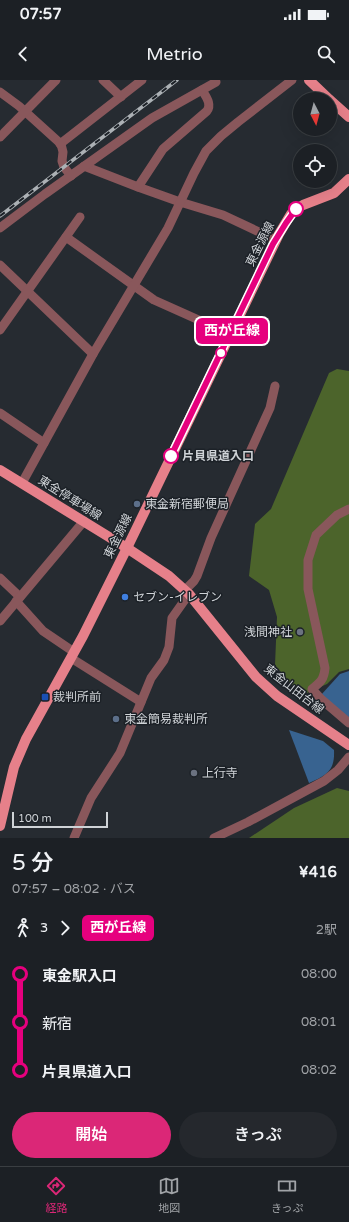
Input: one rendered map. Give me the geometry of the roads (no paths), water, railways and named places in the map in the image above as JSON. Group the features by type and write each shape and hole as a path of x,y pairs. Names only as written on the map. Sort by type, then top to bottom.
{"main road":[{"path":"309,80 322,92"},
{"path":"337,106 349,117"},
{"name":"東金源線","path":"0,826 10,783 26,738 72,655 127,548 276,240 291,214 296,209 303,204 334,193 349,180"},
{"name":"東金停車場線","path":"0,470 127,548"},
{"name":"東金山田台線","path":"127,548 169,576 187,592 256,677 277,696 349,745"}],"street":[{"path":"0,137 56,80"},
{"path":"103,80 121,97"},
{"path":"60,144 142,80"},
{"path":"22,483 93,354 168,228 194,173 206,152 221,136 292,80"},
{"path":"0,228 152,118 216,82"},
{"path":"138,187 171,142 210,108 210,104 202,90"},
{"path":"0,92 25,111 60,144 63,152 62,161 64,167 71,176"},
{"path":"84,166 180,202 223,215 276,240"},
{"path":"0,330 80,217"},
{"path":"66,237 154,300 230,334"},
{"path":"0,265 93,354"},
{"path":"74,838 90,798 120,753 151,678 164,660 169,647 172,618 200,570 214,531 270,408 274,386"},
{"path":"0,413 44,443"},
{"path":"349,509 337,515 316,536 308,560 308,589 325,668 325,677 312,689 349,724"},
{"path":"0,621 84,521"},
{"path":"0,578 43,632 72,655 141,702"},
{"path":"214,838 248,822 324,781 338,770 349,757"}],"water":[{"path":"349,671 349,720 321,695 340,674"},
{"path":"289,730 323,741 334,750 333,763 325,775 309,783"}],"railway":[{"path":"0,216 177,80"}],"place":[{"name":"片貝県道入口","path":"171,456"},
{"name":"東金新宿郵便局","path":"137,504"},
{"name":"セブン-イレブン","path":"125,597"},
{"name":"浅間神社","path":"300,632"},
{"name":"裁判所前","path":"45,697"},
{"name":"東金簡易裁判所","path":"116,719"},
{"name":"上行寺","path":"194,773"}]}
